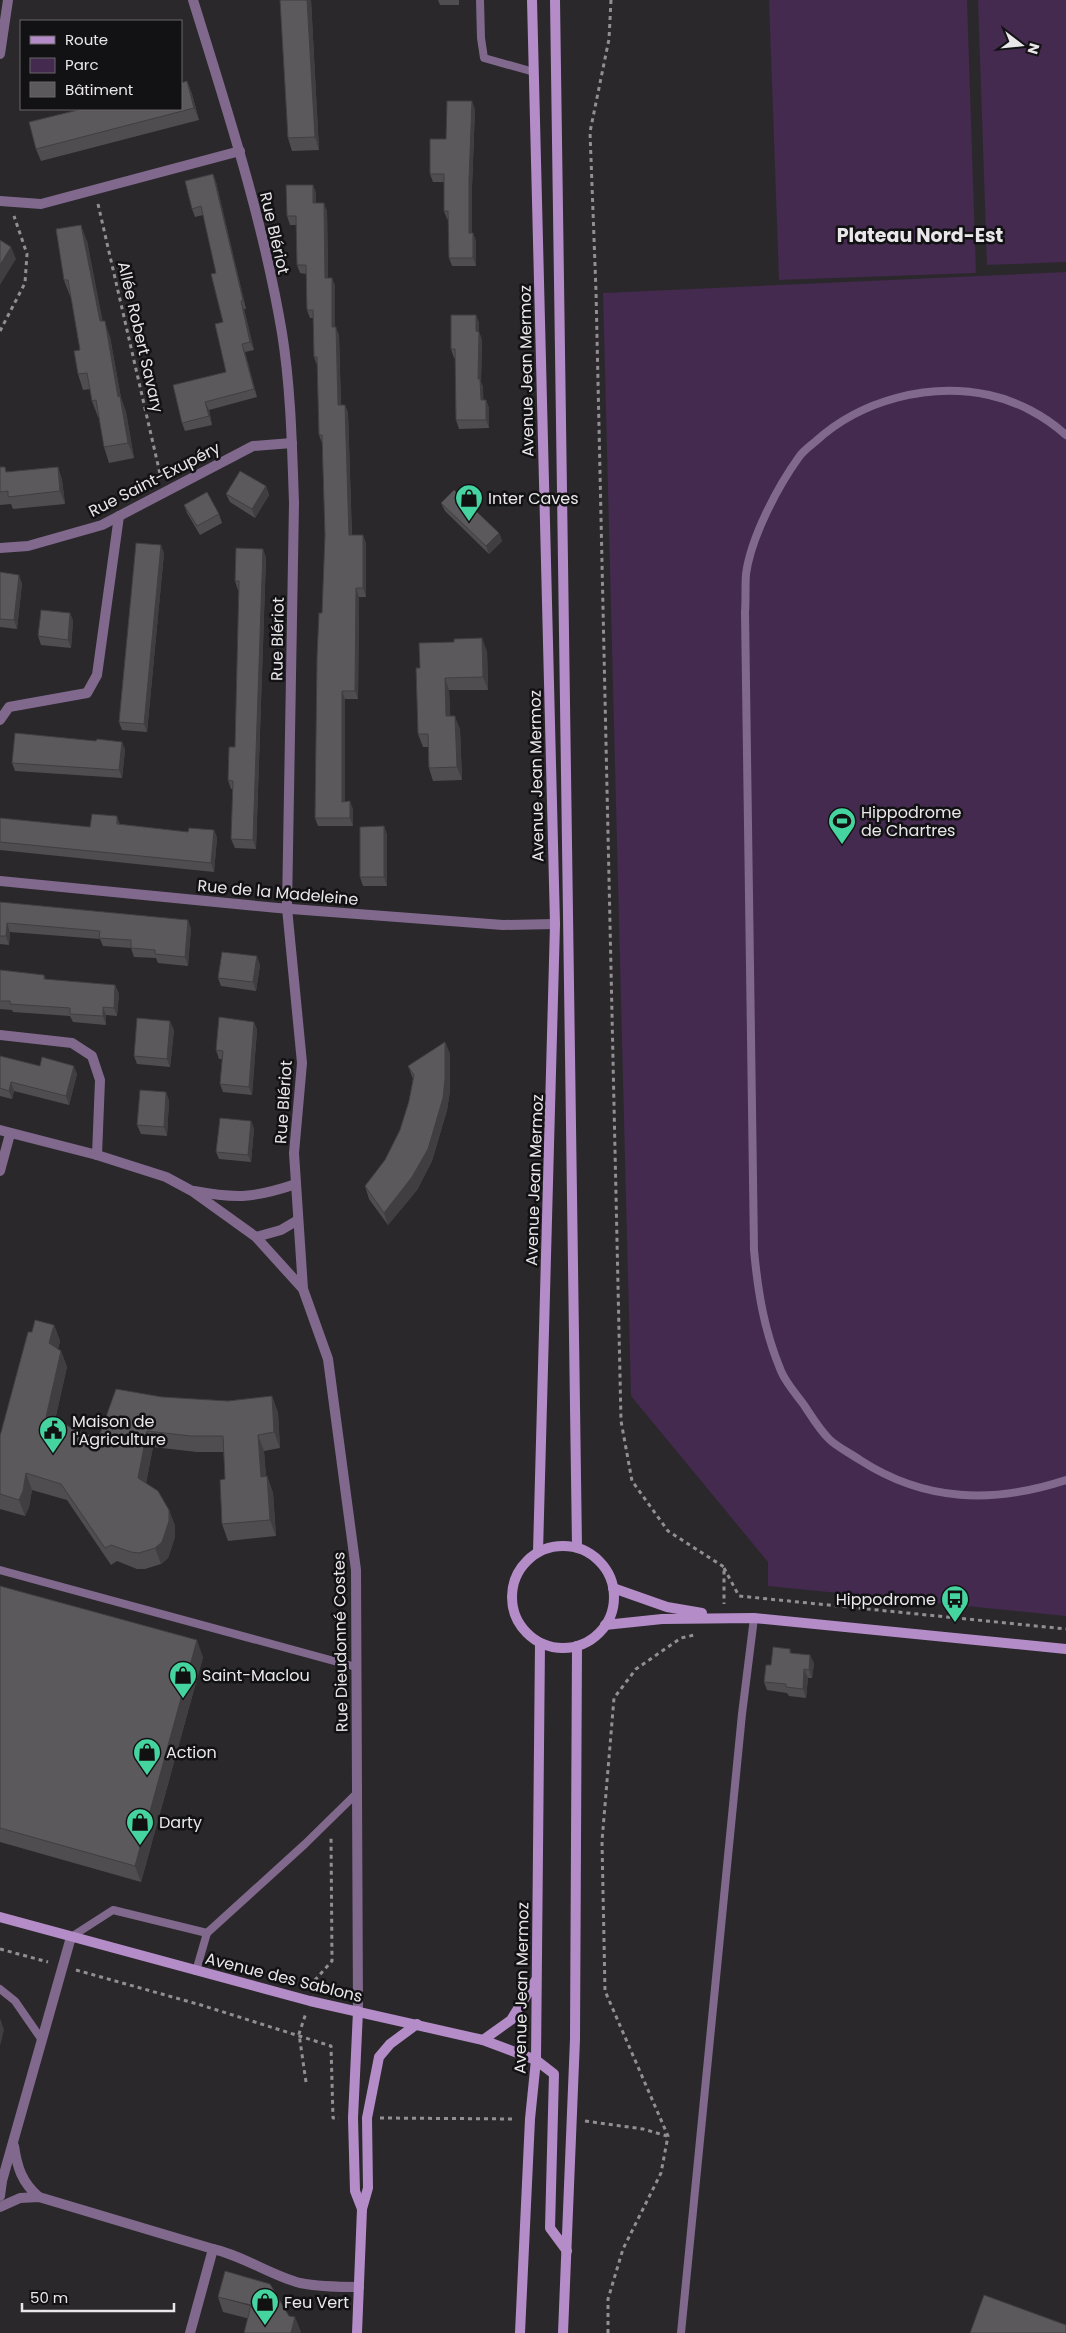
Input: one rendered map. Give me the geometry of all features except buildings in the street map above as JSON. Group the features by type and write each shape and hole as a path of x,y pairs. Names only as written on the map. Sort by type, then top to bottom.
{"main road":[{"name":"Avenue Jean Mermoz","path":"532,0 555,924 538,1552"},
{"name":"Avenue Jean Mermoz","path":"555,0 578,1547"},
{"path":"557,1546 578,1547 590,1553 601,1562 609,1574 613,1588 612,1607 605,1625 593,1638 577,1646 552,1647 540,1643 522,1628 512,1606 512,1590 516,1575 525,1562 538,1552 557,1546"},
{"path":"613,1588 668,1607 725,1617"},
{"path":"605,1625 662,1619 754,1618 1066,1649"},
{"name":"Avenue Jean Mermoz","path":"520,2333 530,2119 536,2060 540,1643"},
{"path":"563,2333 575,2030 577,1646"},
{"name":"Avenue des Sablons","path":"0,1917 310,2002 358,2011 483,2040 536,2060"},
{"path":"483,2040 511,2020 537,1979"},
{"path":"358,2011 353,2118 355,2191 362,2210"},
{"path":"357,2333 362,2210 368,2188 367,2118 379,2057 390,2044 417,2024"},
{"path":"536,2060 554,2074 550,2228 567,2250"}],"street":[{"path":"0,54 8,0"},
{"name":"Rue Blériot","path":"192,0 240,151 282,334 292,443 294,503 287,908 302,1063 294,1153 303,1289"},
{"path":"5,201 41,204 240,151"},
{"name":"Rue Saint-Exupéry","path":"0,548 28,546 102,525 253,446 292,443"},
{"path":"0,720 9,707 87,693 97,675 119,516"},
{"name":"Rue de la Madeleine","path":"0,880 287,908 503,925 555,924"},
{"path":"0,1034 72,1043 92,1056 100,1080 97,1155"},
{"path":"0,1171 5,1132"},
{"name":"Rue Dieudonné Costes","path":"5,1132 97,1155 166,1177 192,1191 256,1237 303,1289 328,1359 356,1570 358,2011"},
{"name":"Rue Dieudonné Costes","path":"192,1191 228,1197 263,1195 296,1184"},
{"path":"256,1237 281,1230 298,1220"},
{"path":"0,2196 71,1937"},
{"path":"14,2140 19,2172 28,2188 39,2197"},
{"path":"0,2207 20,2198 39,2197 232,2254 299,2282 325,2287 359,2287"},
{"path":"190,2333 213,2249"}],"lane":[{"path":"480,0 481,38 484,58 534,72"},
{"path":"1066,435 1025,407 990,395 943,390 901,397 860,410 831,427 800,456 779,491 760,526 746,573 745,612 754,1250 759,1299 781,1373 830,1440 882,1474 911,1487 941,1493 1002,1494 1044,1487 1066,1480"},
{"path":"0,1570 356,1667"},
{"path":"681,2333 742,1714 754,1618"},
{"path":"196,1971 207,1933 357,1793"},
{"path":"71,1937 113,1910 207,1933"},
{"path":"0,1989 14,2001 42,2040"}],"path":[{"path":"611,0 609,39 590,132 596,301 621,1421 632,1482 668,1531 724,1567 739,1596 1066,1629"},
{"name":"Allée Robert Savary","path":"94,189 164,491"},
{"path":"0,331 25,283 27,254 5,201"},
{"path":"724,1567 725,1617"},
{"path":"608,2333 608,2299 622,2249 661,2173 668,2136 605,1991 602,1841 614,1698 636,1669 682,1638 699,1634"},
{"path":"306,2082 299,2034 315,1980 332,1961 331,1818"},
{"path":"0,1949 299,2034 331,2046 333,2118 353,2118"},
{"path":"367,2118 530,2119"},
{"path":"572,2120 614,2124 668,2136"}],"green space":[{"path":"769,0 967,0 976,273 779,280"},
{"path":"978,0 1066,0 1066,262 987,265"},
{"name":"Hippodrome de Chartres","path":"1066,272 1066,1616 768,1586 768,1562 631,1396 603,293"}],"place":[{"name":"Inter Caves","path":"469,522"},
{"name":"Hippodrome de Chartres","path":"842,845"},
{"name":"Maison de l'Agriculture","path":"53,1454"},
{"name":"Hippodrome","path":"955,1623"},
{"name":"Saint-Maclou","path":"183,1699"},
{"name":"Action","path":"147,1776"},
{"name":"Darty","path":"140,1846"},
{"name":"Feu Vert","path":"265,2326"}],"district":[{"name":"Plateau Nord-Est","path":"920,235"}]}
